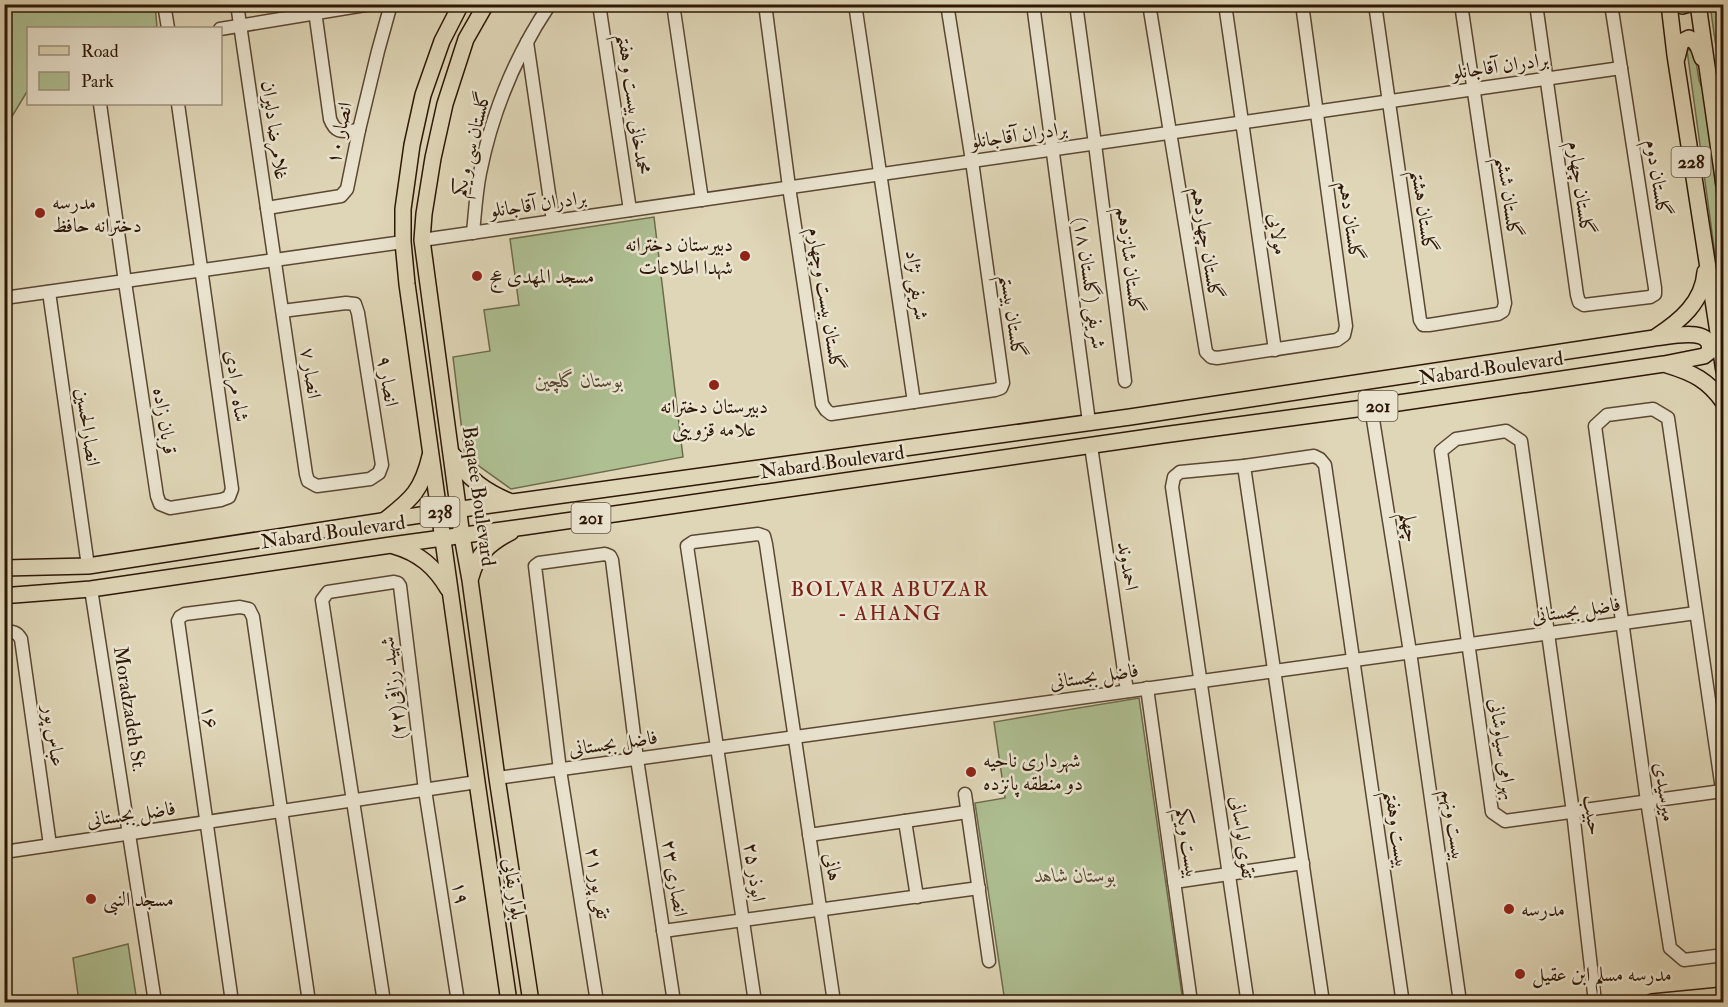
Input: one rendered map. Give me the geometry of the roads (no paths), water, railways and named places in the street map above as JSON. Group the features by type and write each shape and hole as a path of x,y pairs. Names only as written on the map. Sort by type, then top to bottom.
{"main road":[{"name":"Baqaee Boulevard","path":"461,4 442,41 423,95 412,145 403,209 403,242 477,782"},
{"name":"Baqaee Boulevard","path":"486,4 465,39 445,104 433,158 422,240 462,536 531,1002"},
{"name":"228","path":"1669,4 1676,63 1724,371"},
{"path":"1680,4 1682,6 1689,4"},
{"name":"228","path":"1698,4 1724,185"},
{"path":"1676,63 1681,42 1689,38 1695,40 1710,90"},
{"path":"403,242 422,240"},
{"path":"1654,338 1673,326 1698,298 1705,280 1707,260"},
{"name":"201","path":"1654,338 1692,334 1707,339 1710,347 1709,352 1704,356 1664,364"},
{"name":"Nabard Boulevard","path":"4,568 88,566 459,509 1089,422 1654,338"},
{"path":"1664,364 1699,377 1714,390 1724,403"},
{"name":"Nabard Boulevard","path":"4,595 91,589 1664,364"},
{"path":"451,449 470,478 511,502"},
{"path":"385,521 411,499 426,470 431,450"},
{"path":"470,580 477,559 484,550 502,537 524,527"},
{"path":"391,545 412,552 429,563 451,594"},
{"path":"477,782 497,778"},
{"name":"بلوار بقایی","path":"477,782 509,1002"},
{"path":"1652,1002 1724,995"}],"street":[{"path":"164,4 168,27"},
{"name":"غلامرضا دلیران","path":"237,4 275,260"},
{"path":"222,29 314,9 371,4"},
{"name":"انصار ۱۰","path":"267,208 341,196 347,189 378,51 392,4"},
{"name":"گلستان سی و یکم","path":"473,232 480,174 494,119 513,67 550,4"},
{"name":"محمدخانی بیست و هفتم","path":"600,4 630,210"},
{"path":"673,4 702,200"},
{"name":"گلستان بیست وچهارم","path":"765,4 789,187 822,404 831,414 914,402"},
{"name":"شریفی نژاد","path":"855,4 914,402"},
{"path":"947,4 972,161"},
{"name":"شریفی (گلستان ۱۸)","path":"1033,4 1089,422"},
{"name":"گلستان شانزدهم","path":"1076,4 1125,381"},
{"name":"گلستان چهاردهم","path":"1149,4 1206,352 1211,357 1217,358 1275,350"},
{"name":"مولایی","path":"1225,4 1275,350"},
{"name":"گلستان دهم","path":"1275,350 1337,340 1344,335 1346,326 1302,4"},
{"name":"گلستان هشتم","path":"1375,4 1420,320 1423,325"},
{"name":"گلستان ششم","path":"1423,325 1498,314 1503,311 1505,303 1461,4"},
{"name":"گلستان چهارم","path":"1536,4 1579,302"},
{"name":"گلستان دوم","path":"1579,302 1584,305 1650,297 1655,294 1611,4"},
{"path":"314,9 330,119 333,127 339,131 359,130"},
{"path":"527,42 553,221"},
{"name":"برادران آقاجانلو","path":"422,240 1621,68"},
{"path":"100,105 124,282"},
{"path":"178,105 201,271"},
{"name":"گلستان بیستم","path":"914,402 995,390 1001,388 1003,382 972,161"},
{"path":"4,298 403,242"},
{"name":"انصار ۷","path":"275,260 306,474 308,481 317,486"},
{"name":"شاه مرادی","path":"201,271 232,489 229,497 221,500"},
{"name":"قربان زاده","path":"124,282 160,504 170,507 221,500"},
{"name":"انصارالحسین","path":"49,292 88,566"},
{"name":"انصار ۹","path":"282,311 346,303 355,304 358,313 382,465 379,473 370,479 317,486"},
{"name":"چهلم","path":"1371,407 1410,652"},
{"name":"میرسیدی","path":"1696,613 1668,418 1653,408 1607,415 1595,426 1647,801 1670,948 1684,960 1724,955"},
{"name":"حبیب","path":"1441,451 1456,439 1506,431 1521,441 1573,812 1595,1002"},
{"name":"احمدوند","path":"1090,446 1127,691"},
{"name":"بهرامی سیاوشانی","path":"1441,451 1492,812 1505,821 1647,801 1723,797"},
{"path":"1323,1002 1244,466 1314,456 1325,465 1352,660"},
{"name":"تقوی لواسانی","path":"1244,466 1180,472 1174,477 1172,487 1247,998"},
{"name":"ابوذر ۲۵","path":"755,1002 687,546 693,542 758,534 764,536"},
{"name":"هانی","path":"764,536 834,1002"},
{"name":"تقی پور ۲۱","path":"597,1002 560,770 534,566 539,563 605,554 610,556"},
{"name":"انصاری ۲۳","path":"610,556 637,759 674,1002"},
{"name":"شهید رزاقی(۲۲)","path":"354,800 322,600 328,592 394,582 400,586 425,790"},
{"name":"Moradzadeh St.","path":"91,589 155,1002"},
{"name":"۱۶","path":"232,1002 177,621 180,616 240,607 249,609 253,617 280,811"},
{"path":"1696,613 1723,797"},
{"name":"فاضل بجستانی","path":"497,778 1696,613"},
{"name":"عباس پور","path":"11,632 21,639 50,845"},
{"name":"بیست ونهم","path":"1410,652 1460,1002"},
{"name":"بیست وهفتم","path":"1352,660 1402,997 1397,1002"},
{"name":"بیست ویکم","path":"1148,688 1191,1002"},
{"name":"فاضل بجستانی","path":"4,852 477,782"},
{"name":"۱۹","path":"425,790 458,1002"},
{"path":"965,794 989,961"},
{"path":"354,800 384,1002"},
{"path":"280,811 309,1002"},
{"path":"809,835 968,812"},
{"path":"905,821 917,897"},
{"path":"1174,882 1303,863"},
{"path":"663,931 978,888"}],"place":[{"name":"مدرسه دخترانه حافظ","path":"40,213"},
{"name":"دبیرستان دخترانه شهدا اطلاعات","path":"745,256"},
{"name":"مسجد المهدی عج","path":"477,276"},
{"name":"دبیرستان دخترانه علامه قزوینی","path":"714,385"},
{"name":"شهرداری ناحیه دو منطقه پانزده","path":"971,772"},
{"name":"مسجد النبی","path":"91,899"},
{"name":"مدرسه","path":"1509,909"},
{"name":"مدرسه مسلم ابن عقیل","path":"1520,974"}],"district":[{"name":"BOLVAR ABUZAR - AHANG","path":"890,601"}],"park label":[{"name":"بوستان گلچین","path":"579,380"},
{"name":"بوستان شاهد","path":"1075,875"}]}
